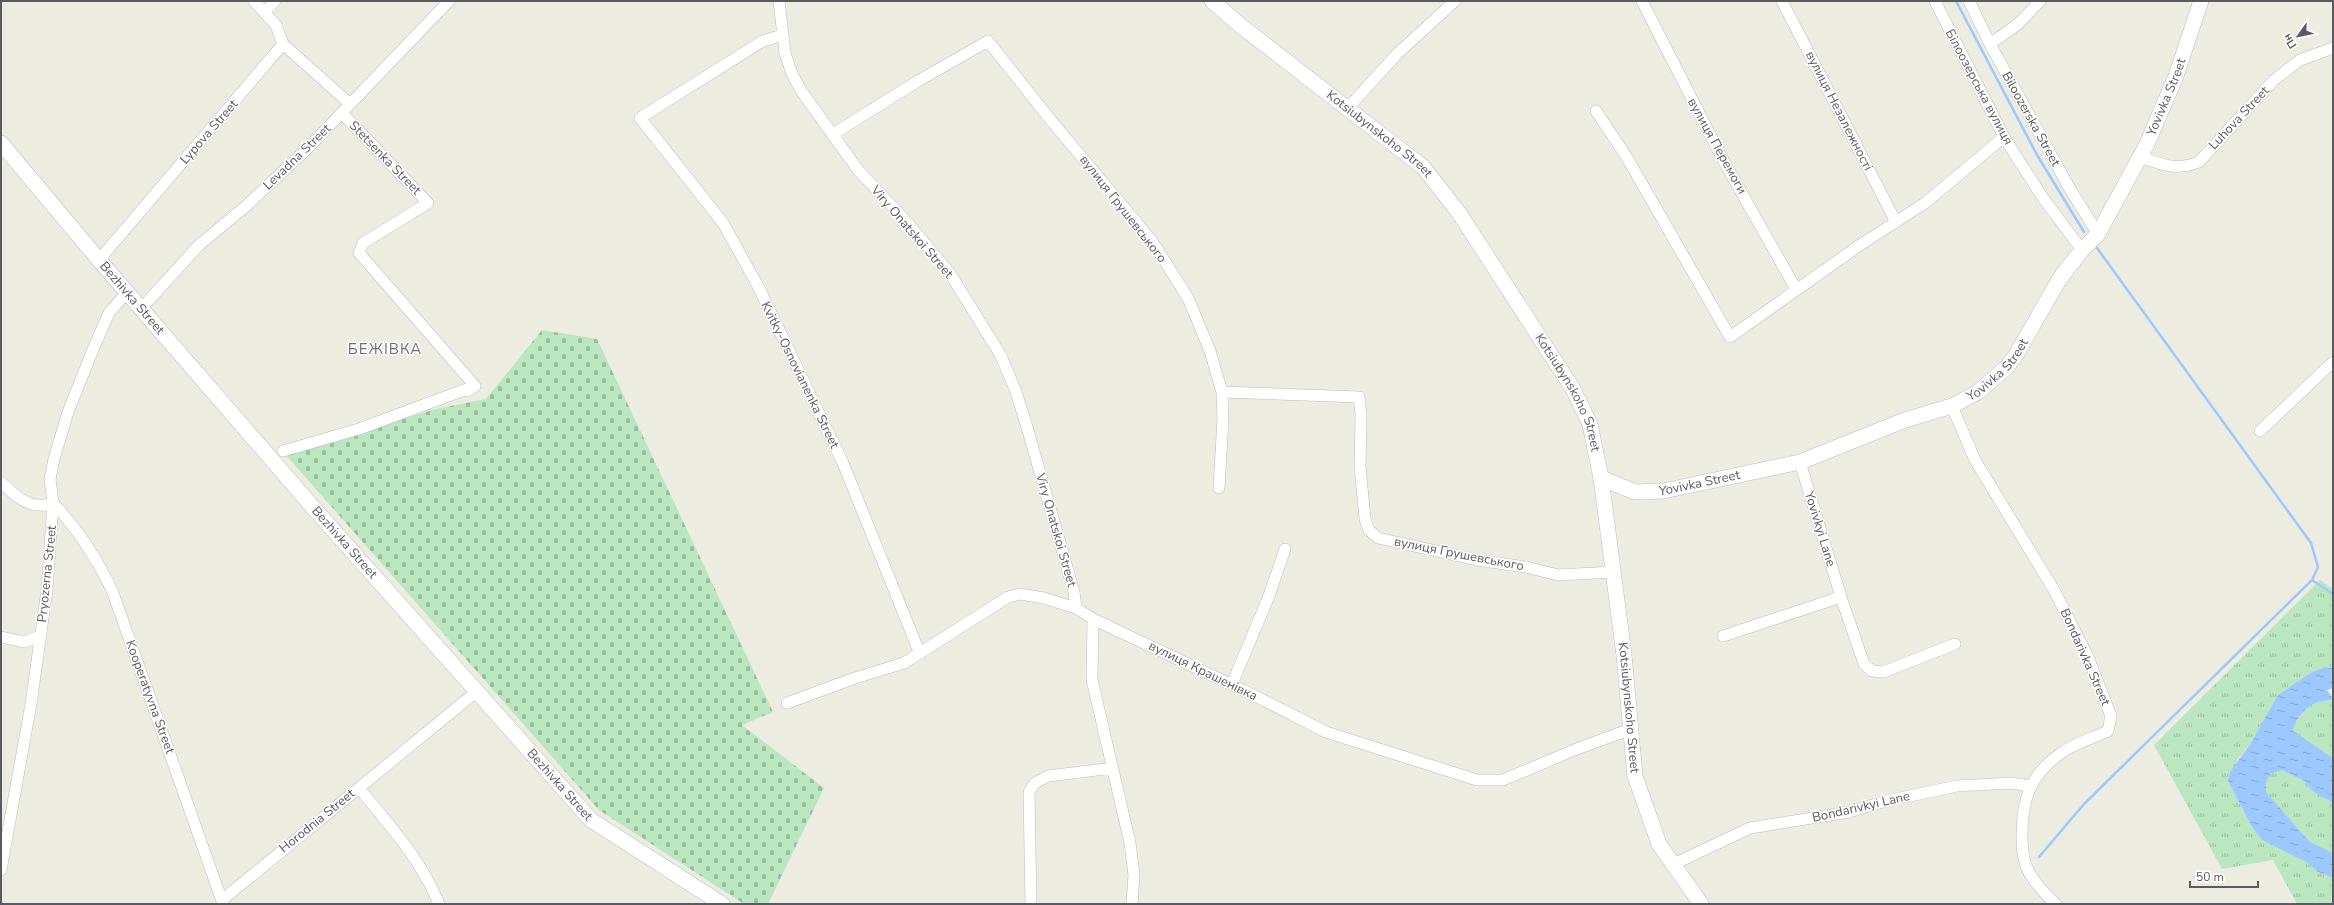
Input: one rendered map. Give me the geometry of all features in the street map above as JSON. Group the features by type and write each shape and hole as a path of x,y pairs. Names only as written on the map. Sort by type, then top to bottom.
{"street":[{"path":"254,1 276,25 284,44 350,104"},
{"path":"265,12 275,1"},
{"name":"Levadna Street","path":"141,309 199,245 277,177 342,113 450,1"},
{"name":"Viry Onatskoi Street","path":"779,1 785,53 792,74 858,170 906,220 949,272 1000,354 1015,389 1027,427 1074,592 1076,608"},
{"name":"Kotsiubynskoho Street","path":"1212,1 1241,26 1423,167 1459,213 1573,389 1590,424 1601,478 1624,655 1635,776 1659,844 1701,904"},
{"path":"1347,109 1397,54 1455,1"},
{"name":"вулиця Перемоги","path":"1642,1 1724,160 1796,289"},
{"name":"вулиця Незалежності","path":"1782,1 1896,222"},
{"name":"Білоозерська вулиця","path":"1934,1 2004,137 2043,198 2082,250"},
{"name":"Biloozerska Street","path":"1970,1 1990,44 2070,189 2098,234"},
{"path":"1990,44 2018,24 2040,1"},
{"name":"Yovivka Street","path":"1601,478 1635,492 1663,491 1800,462 1906,420 1952,406 1978,392 2007,367 2016,355 2060,278 2082,250 2098,234 2140,157 2176,76 2201,1"},
{"name":"Kvitky-Osnovianenka Street","path":"782,34 763,41 640,118 723,223 758,286 843,463 920,654"},
{"name":"вулиця Грушевського","path":"833,134 912,85 988,41 1049,118 1152,241 1188,298 1210,351 1222,392 1358,397 1361,415 1360,466 1365,519 1369,530 1378,538 1477,560 1526,567 1558,575 1613,572"},
{"name":"Lypova Street","path":"99,260 284,44"},
{"name":"Luhova Street","path":"2140,157 2173,167 2185,168 2199,162 2274,80 2300,60 2333,48"},
{"path":"1596,111 1626,156 1730,337 1796,289 1925,203 2004,137"},
{"name":"Stetsenka Street","path":"283,451 359,429 471,388 359,253 363,243 428,203 342,113"},
{"name":"Bezhivka Street","path":"1,143 141,309 476,692 591,820 722,904"},
{"name":"Pryozerna Street","path":"1,870 31,704 50,565 53,503 50,479 54,459 68,412 108,314 127,292"},
{"path":"2260,430 2333,362"},
{"path":"1219,488 1223,419 1222,392"},
{"name":"Bondarivka Street","path":"1952,406 1975,460 2054,590 2088,657 2112,716 2108,732 2076,744 2061,753 2042,771 2026,795 2022,811 2022,843 2024,861 2030,874 2056,904"},
{"name":"Yovivkyi Lane","path":"1800,462 1841,597 1864,664 1872,670 1882,672 1955,644"},
{"path":"1,482 20,498 33,506 42,507 53,503"},
{"name":"Kooperatyvna Street","path":"53,503 72,523 94,554 112,590 222,902"},
{"path":"1232,684 1267,602 1285,549"},
{"name":"вулиця Крашенівка","path":"787,703 855,678 904,664 1008,597 1020,594 1032,595 1076,608 1093,619 1232,684 1326,732 1477,780 1504,780 1579,748 1631,729"},
{"path":"1722,636 1841,597"},
{"path":"1093,619 1092,680 1130,843 1134,875 1132,904"},
{"path":"1,637 24,642 40,636"},
{"path":"359,788 476,692"},
{"path":"1031,904 1029,792 1035,783 1048,776 1113,768"},
{"name":"Bondarivkyi Lane","path":"1674,864 1750,828 1849,812 1886,801 1957,786 2011,783 2031,786"},
{"name":"Horodnia Street","path":"222,902 359,788 411,851 432,886 439,904"}],"green space":[{"path":"542,330 597,339 773,712 742,725 824,788 768,904 744,904 599,810 285,454 436,409 486,399"},
{"path":"2320,580 2333,589 2333,668 2326,667 2282,692 2251,743 2238,759 2228,781 2252,827 2262,840 2308,863 2318,872 2333,878 2333,904 2297,904 2273,860 2222,869 2154,745"},
{"path":"2333,699 2333,758 2292,731 2297,720 2307,709 2316,703"},
{"path":"2282,770 2304,781 2311,790 2333,803 2333,853 2310,842 2266,792 2266,783 2270,774"}],"water":[{"path":"2326,667 2333,668 2333,688 2327,690 2333,699 2316,703 2307,708 2300,715 2293,731 2333,758 2333,803 2311,790 2304,781 2282,770 2270,774 2266,783 2266,792 2310,842 2333,853 2333,878 2318,872 2308,863 2262,840 2252,827 2228,781 2230,772 2251,743 2278,695 2312,672"}],"waterway":[{"path":"1956,1 2037,155 2084,232"},
{"path":"2039,857 2084,804 2312,580 2318,567 2311,543 2097,248"},
{"path":"2312,580 2333,594"}],"district":[{"name":"БЕЖІВКА","path":"385,349"}]}
